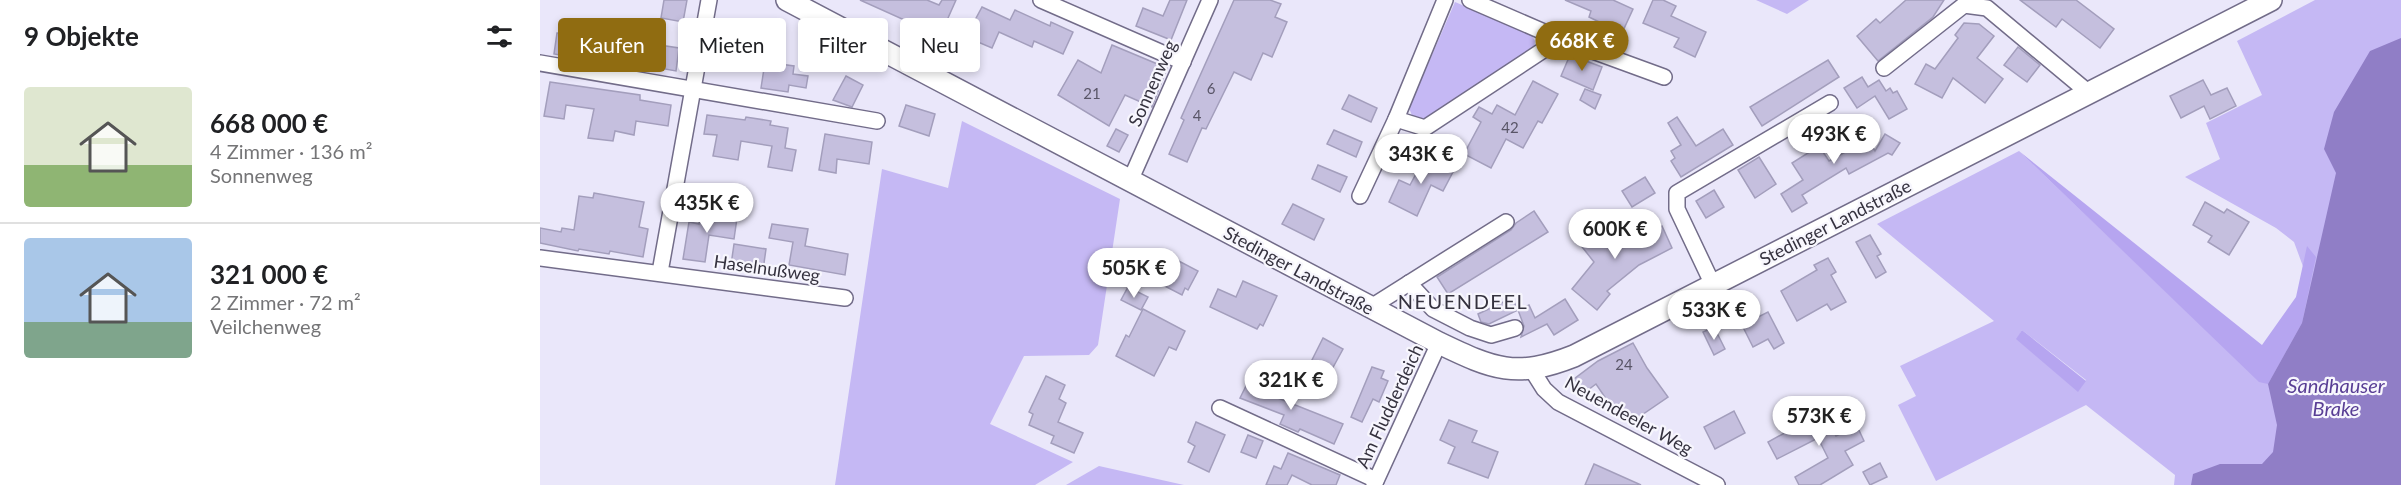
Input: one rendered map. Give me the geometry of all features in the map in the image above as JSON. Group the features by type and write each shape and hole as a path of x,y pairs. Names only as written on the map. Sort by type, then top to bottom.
{"main road":[{"name":"Stedinger Landstraße","path":"787,0 1439,343 1489,365 1532,370 1574,356 2271,0"}],"street":[{"path":"660,272 709,0"},
{"path":"1041,0 1183,62"},
{"name":"Sonnenweg","path":"1130,181 1210,0"},
{"path":"1360,196 1396,119 1445,0"},
{"path":"1470,0 1560,39 1664,77"},
{"path":"1884,68 1964,5 1987,8 2089,93"},
{"path":"1396,119 1409,125 1425,128 1560,39"},
{"path":"540,63 877,121"},
{"path":"1713,285 1677,209 1677,193 1830,103"},
{"path":"1371,307 1506,222"},
{"name":"Haselnußweg","path":"540,258 845,298"},
{"path":"1409,283 1433,309 1470,328 1491,335 1515,328"},
{"name":"Am Fludderdeich","path":"1375,482 1439,343"},
{"name":"Neuendeeler Weg","path":"1532,370 1544,389 1558,402 1717,485"},
{"path":"1220,408 1375,482"}],"shaded area":[{"path":"1756,0 1809,0 1787,14"},
{"path":"2315,0 2401,0 2401,485 2174,485 2175,475 2086,405 1936,481 1898,405 1916,396 1900,366 1994,321 1877,224 2019,151 2254,376 2308,280 2294,242 2276,228 2185,177 2220,159 2206,123 2262,95 2237,41","holes":["2022,330 2086,380 2078,391 2017,339"]},
{"path":"1455,2 1531,34 1535,41 1534,50 1424,121 1413,118 1409,108"},
{"path":"962,121 1120,199 1098,345 1089,355 1024,356 990,424 1073,462 1035,485 835,485 882,169 948,188"},
{"path":"2019,151 2262,345 2296,297 2307,246 2316,257 2302,323 2268,384 2259,382"},
{"path":"2022,330 2086,381 2078,392 2016,339"},
{"path":"1099,466 1184,485 1066,485"}],"water":[{"name":"Sandhauser Brake","path":"2401,38 2401,485 2191,485 2193,474 2220,464 2262,464 2273,452 2277,425 2268,384 2302,323 2336,173 2324,149 2334,112 2370,51"}],"building":[{"path":"664,0 687,0 684,18 678,18 678,21 661,18"},
{"path":"860,0 927,0 939,5 942,0 956,0 948,18 900,18"},
{"path":"1170,0 1187,0 1171,40 1136,26 1143,8 1163,16"},
{"path":"1234,0 1270,0 1281,4 1275,17 1287,22 1272,57 1263,53 1251,80 1234,72 1206,129 1202,128 1187,162 1169,154 1184,120 1181,118"},
{"path":"1565,0 1613,0 1633,9 1622,33 1589,17 1591,11"},
{"path":"1653,0 1663,0 1676,6 1671,16 1706,32 1695,57 1674,47 1679,38 1643,23"},
{"path":"1906,0 1944,0 1933,17 1878,61 1857,36 1876,19 1880,23"},
{"path":"2020,0 2076,0 2114,29 2100,48 2062,19 2056,27"},
{"path":"982,7 1010,20 1015,10 1050,26 1051,22 1073,32 1063,54 1034,41 1032,47 999,32 992,48 980,43 980,18 976,18"},
{"path":"1964,23 1979,24 1994,36 1977,58 2003,79 1985,103 1953,78 1942,98 1915,84 1926,64 1935,69 1958,38 1955,35"},
{"path":"557,33 558,33 558,55 554,54"},
{"path":"1112,45 1167,68 1152,107 1125,95 1109,126 1058,95 1078,60 1101,73"},
{"path":"666,46 678,48 676,71 666,69"},
{"path":"2018,47 2040,65 2027,82 2004,65"},
{"path":"1570,55 1602,67 1593,90 1561,76"},
{"path":"1828,60 1839,77 1762,126 1750,107"},
{"path":"786,65 794,66 793,74 808,76 806,88 789,85 788,92 761,88 763,72 786,72"},
{"path":"846,76 863,85 852,107 833,100"},
{"path":"1862,77 1868,87 1879,80 1886,91 1890,88 1893,93 1897,91 1907,109 1889,119 1875,96 1857,108 1844,88"},
{"path":"2203,80 2211,95 2227,88 2236,106 2210,119 2204,106 2181,118 2170,96"},
{"path":"1533,81 1558,94 1542,123 1538,121 1523,148 1506,139 1491,168 1464,154 1481,122 1473,117 1479,107 1492,114 1497,105 1515,115"},
{"path":"550,82 640,95 640,100 671,105 668,126 636,121 634,135 615,131 613,141 588,138 594,109 566,105 564,119 544,116"},
{"path":"1585,89 1601,95 1595,109 1580,100"},
{"path":"1349,95 1377,108 1371,122 1342,109"},
{"path":"906,105 935,114 929,136 899,126"},
{"path":"707,115 771,121 770,125 788,128 785,148 796,150 792,171 768,167 772,146 741,141 738,160 713,156 717,135 704,134"},
{"path":"1677,117 1696,146 1723,129 1733,145 1681,177 1671,161 1675,158 1671,151 1681,145 1668,123"},
{"path":"1116,129 1128,135 1119,152 1107,146"},
{"path":"1334,130 1362,142 1356,157 1327,144"},
{"path":"1864,131 1875,151 1885,134 1900,143 1892,155 1888,153 1849,174 1846,168 1802,195 1807,203 1792,212 1781,194 1803,180 1792,163 1819,146 1829,161 1851,149 1847,140"},
{"path":"825,134 872,142 869,164 837,159 836,173 819,170"},
{"path":"1426,155 1454,170 1443,191 1431,185 1417,216 1389,202 1399,180 1410,185"},
{"path":"1759,157 1776,184 1755,198 1738,170"},
{"path":"1318,165 1347,177 1340,192 1312,179"},
{"path":"1645,177 1655,193 1632,207 1622,191"},
{"path":"1714,190 1724,207 1706,218 1696,201"},
{"path":"594,193 644,202 639,227 648,229 643,257 610,251 609,254 579,249 578,251 540,243 540,228 561,232 562,228 574,230 579,196 593,198"},
{"path":"2205,202 2224,213 2227,209 2249,222 2229,255 2208,242 2212,236 2193,225"},
{"path":"1293,204 1324,219 1314,240 1282,224"},
{"path":"701,209 712,211 712,214 737,218 734,239 709,235 705,262 683,259 689,222 699,224"},
{"path":"1534,211 1548,232 1448,294 1437,277 1511,230 1516,223"},
{"path":"1605,222 1623,244 1662,226 1672,248 1639,265 1607,291 1610,294 1597,310 1572,289 1594,262 1579,243"},
{"path":"772,224 808,229 805,246 848,254 845,275 789,265 793,242 769,238"},
{"path":"1870,235 1881,254 1877,256 1886,272 1876,278 1856,242"},
{"path":"734,244 766,249 763,270 731,265"},
{"path":"1160,257 1175,265 1177,260 1198,271 1188,290 1185,288 1182,295 1149,278"},
{"path":"1828,258 1836,272 1831,275 1846,302 1831,310 1827,304 1797,321 1781,291 1817,270 1814,265"},
{"path":"1243,281 1277,296 1263,326 1260,324 1257,329 1210,307 1218,289 1236,297"},
{"path":"1128,287 1148,297 1141,310 1121,300"},
{"path":"1512,298 1518,310 1489,324 1481,322 1478,314"},
{"path":"1565,299 1578,320 1554,335 1547,324 1521,337 1524,326 1518,310 1529,305 1535,318"},
{"path":"1143,309 1185,331 1176,350 1169,347 1154,376 1116,356 1126,335 1129,337"},
{"path":"1768,312 1784,343 1774,349 1768,339 1753,347 1742,325"},
{"path":"1714,327 1725,349 1714,355 1703,332"},
{"path":"1323,338 1343,349 1331,371 1322,366 1319,373 1308,368"},
{"path":"1633,343 1647,368 1668,397 1633,421 1626,411 1623,413 1620,408 1611,406 1596,384 1580,396 1570,382 1598,361"},
{"path":"1372,367 1384,371 1381,378 1388,381 1379,402 1373,399 1362,422 1351,417"},
{"path":"1259,372 1277,380 1270,395 1343,424 1334,444 1300,429 1298,432 1280,424 1284,415 1240,398 1247,384 1253,386"},
{"path":"1046,376 1065,385 1059,399 1066,403 1058,422 1083,433 1074,453 1051,443 1054,436 1029,425 1033,414 1029,412"},
{"path":"1822,408 1836,436 1857,426 1864,441 1845,451 1853,465 1820,485 1799,485 1795,477 1828,458 1818,438 1777,459 1768,442 1801,424 1799,420"},
{"path":"1734,411 1745,433 1715,449 1704,427"},
{"path":"1449,420 1477,431 1472,442 1498,452 1488,478 1448,463 1455,447 1440,440"},
{"path":"1196,422 1225,435 1209,472 1188,462 1195,446 1188,442"},
{"path":"1248,435 1263,441 1256,458 1241,452"},
{"path":"1288,453 1340,475 1336,485 1312,485 1292,475 1287,485 1266,485 1274,466 1281,469"},
{"path":"1880,463 1887,477 1870,485 1863,472"},
{"path":"1594,464 1641,485 1585,485"}],"district":[{"name":"NEUENDEEL","path":"1463,301"}]}
